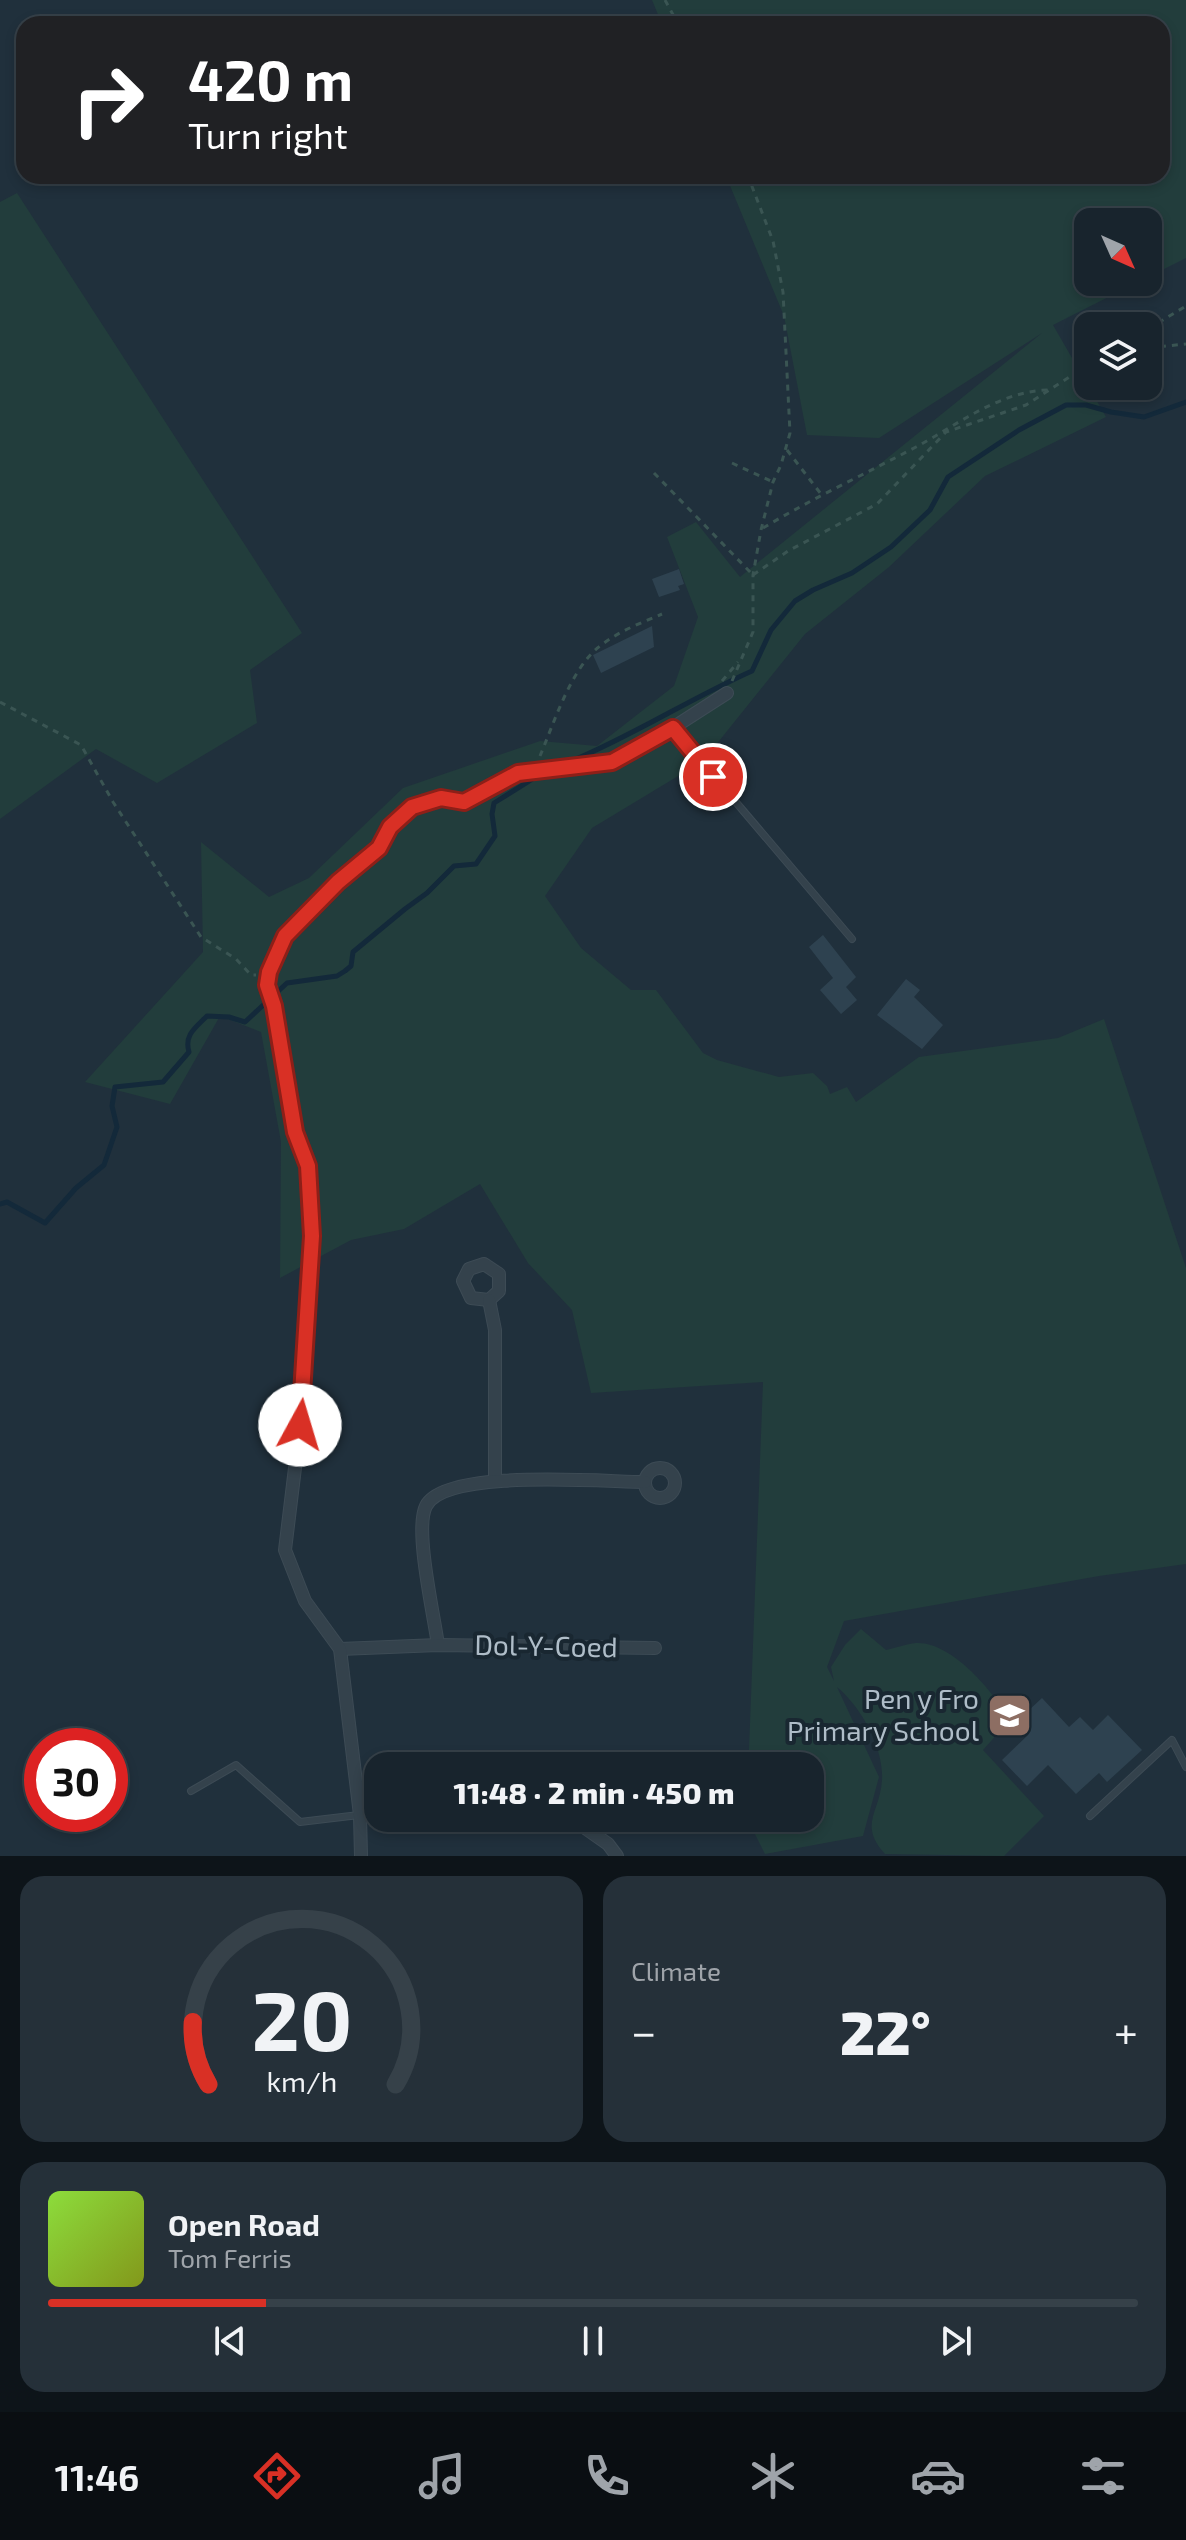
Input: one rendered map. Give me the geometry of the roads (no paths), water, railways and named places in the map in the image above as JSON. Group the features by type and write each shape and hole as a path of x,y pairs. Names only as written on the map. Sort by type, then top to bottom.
{"street":[{"path":"361,1856 360,1815 340,1649 305,1601 285,1550 304,1394 312,1236 308,1166 295,1132 287,1094 267,985 268,976 285,936 338,882 379,848 390,827 412,807 441,798 464,802 518,773 612,762 727,693"},
{"path":"489,1300 495,1330 495,1480"},
{"name":"Dol-Y-Coed","path":"438,1645 421,1529 426,1505 442,1491 495,1480 645,1482"},
{"name":"Dol-Y-Coed","path":"340,1649 438,1645 655,1648"},
{"path":"591,1832 608,1844 617,1856"}],"lane":[{"path":"673,728 852,939"},
{"path":"1090,1816 1172,1740 1186,1767"},
{"path":"191,1791 236,1765 300,1822 360,1815"}],"waterway":[{"path":"567,763 752,671 771,630 795,601 852,573 891,547 930,510 948,477 1019,430 1066,405 1086,405 1144,417 1186,402"},
{"path":"0,1204 7,1202 45,1223 76,1188 104,1165 117,1127 112,1106 115,1087 163,1082 189,1052 189,1036 207,1016 229,1017 245,1022 287,983 337,976 345,971 351,966 353,952 427,893 454,866 476,864 495,836 494,803 539,775"}],"place":[{"name":"Pen y Fro Primary School","path":"1010,1715"}]}
